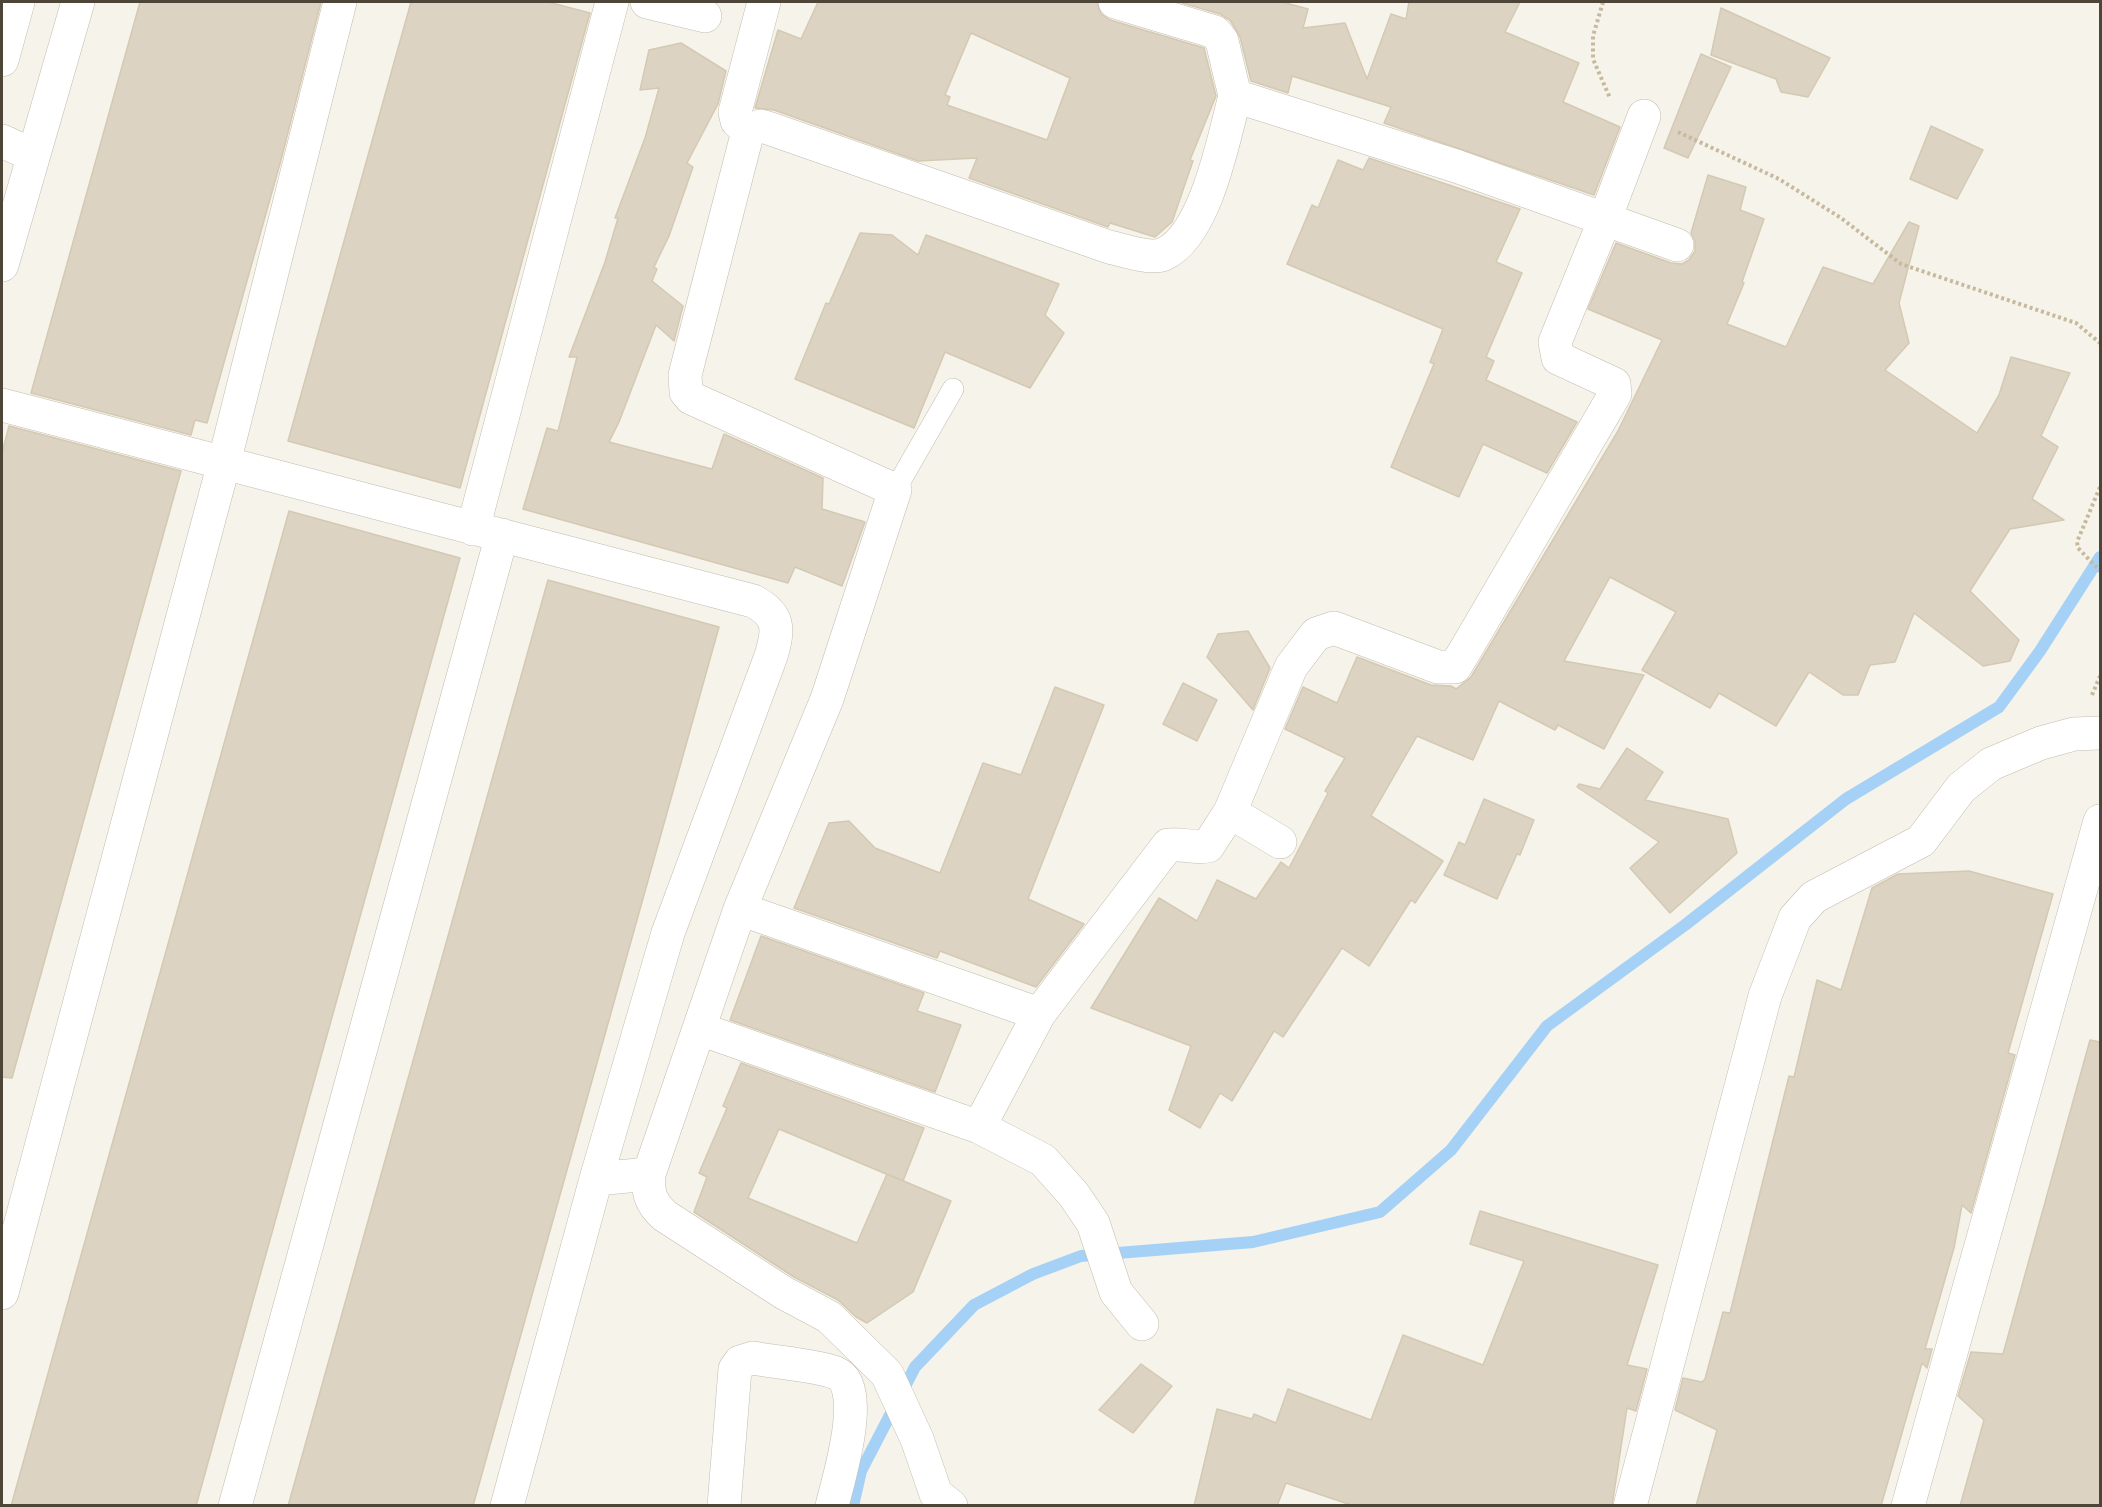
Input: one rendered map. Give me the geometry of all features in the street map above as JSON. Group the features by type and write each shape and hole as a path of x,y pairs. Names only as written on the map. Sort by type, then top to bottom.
{"street":[{"path":"2,60 18,2"},
{"path":"2,265 32,154 78,2"},
{"path":"2,1293 224,463 340,2"},
{"path":"235,1506 487,532 612,2"},
{"path":"646,2 705,16"},
{"path":"748,131 737,121 735,112 764,2"},
{"path":"748,131 761,126 768,128 1109,247 1147,254 1163,254 1185,237 1202,205 1235,96 1222,41 1215,32 1115,2"},
{"path":"1235,96 1456,166 1677,245"},
{"path":"979,1127 1039,1014 1168,845 1178,844 1194,848 1208,846 1230,812 1291,667 1316,634 1334,628 1438,667 1455,667 1615,394 1614,384 1558,358 1555,342 1644,116"},
{"path":"748,131 685,375 686,392 692,398 895,490 827,699 740,909 649,1174 648,1190 657,1209 784,1293 828,1317 887,1374 917,1439 936,1494 951,1506"},
{"path":"2,141 32,154"},
{"path":"2,405 753,601 770,612 775,622 777,636 771,656 668,933 596,1179 507,1506"},
{"path":"1630,1506 1765,996 1795,918 1814,897 1921,841 1962,788 1991,764 2040,743 2074,734 2100,733"},
{"path":"1230,812 1280,842"},
{"path":"1908,1506 2100,820"},
{"path":"740,909 1039,1014"},
{"path":"700,1029 979,1127 1043,1160 1074,1195 1094,1223 1116,1292 1142,1324"},
{"path":"596,1179 649,1174"},
{"path":"724,1506 735,1369 740,1362 753,1358 837,1373 847,1383 851,1422 832,1506"}],"lane":[{"path":"895,490 953,389"}],"path":[{"path":"1603,2 1593,36 1593,59 1612,101 1779,179 1841,218 1901,264 2076,323 2100,343"},
{"path":"2100,487 2078,536 2078,548 2100,571"}],"building":[{"path":"140,2 321,2 281,160 207,423 195,420 191,435 31,393"},
{"path":"411,2 548,2 590,13 460,488 288,441"},
{"path":"818,2 1097,2 1101,14 1110,20 1204,48 1216,96 1190,160 1193,161 1172,222 1155,237 1110,223 1108,227 969,178 977,158 918,161 774,110 755,108 778,30 801,39","holes":["971,33 1070,78 1047,140 947,105 950,97 945,95"]},
{"path":"1179,2 1282,2 1308,9 1303,28 1345,23 1367,79 1391,14 1406,19 1409,2 1520,2 1505,32 1579,63 1563,102 1620,127 1594,195 1384,123 1391,107 1292,76 1288,93 1251,81 1240,37 1230,20 1220,14"},
{"path":"1721,8 1830,58 1808,97 1781,92 1776,79 1711,55"},
{"path":"681,43 726,71 718,104 687,163 693,167 669,236 654,267 657,269 652,281 683,306 674,341 656,325 619,422 609,442 712,469 724,434 823,478 822,509 865,522 842,586 795,567 788,583 523,509 547,428 558,431 577,357 569,357 605,262 618,218 615,218 645,138 659,88 640,90 649,50"},
{"path":"1701,54 1731,67 1688,158 1664,148"},
{"path":"1931,126 1983,150 1957,199 1910,179"},
{"path":"1369,158 1520,209 1496,262 1522,273 1486,357 1494,361 1486,380 1577,422 1547,473 1483,444 1459,497 1391,467 1434,364 1430,362 1443,329 1287,264 1312,205 1318,208 1338,160 1363,170"},
{"path":"1708,175 1746,187 1740,210 1764,219 1742,282 1744,283 1727,324 1786,347 1823,267 1873,284 1909,222 1919,226 1899,303 1909,343 1885,370 1977,433 1999,395 2011,357 2070,373 2041,436 2058,447 2032,499 2064,520 2010,529 1970,591 2019,640 2010,661 1983,666 1914,613 1895,662 1870,665 1858,695 1843,695 1809,672 1776,726 1719,693 1710,708 1642,670 1676,612 1610,577 1564,661 1644,675 1604,749 1558,725 1555,730 1499,701 1473,760 1417,736 1371,816 1443,861 1415,903 1411,900 1369,966 1342,948 1283,1037 1274,1031 1232,1101 1220,1093 1200,1128 1169,1110 1191,1046 1091,1008 1159,898 1197,921 1217,880 1256,899 1281,862 1289,868 1328,793 1325,791 1345,758 1285,729 1303,687 1337,703 1357,657 1431,685 1451,686 1456,689 1471,677 1618,431 1662,340 1588,309 1616,243 1671,263 1682,264 1689,260 1695,251 1695,241 1691,233"},
{"path":"860,233 892,235 918,255 926,235 1059,284 1045,315 1064,333 1030,388 945,352 914,428 795,379 826,303 829,304"},
{"path":"9,426 181,471 12,1078 2,1077 2,453"},
{"path":"289,511 460,558 196,1506 11,1506"},
{"path":"548,580 719,627 473,1506 288,1506"},
{"path":"1248,631 1270,668 1253,710 1207,657 1218,634"},
{"path":"1183,683 1217,700 1197,741 1163,724"},
{"path":"1055,687 1104,705 1028,899 1084,924 1036,987 940,951 937,958 794,908 829,823 849,821 875,848 940,873 983,763 1021,775"},
{"path":"1627,748 1663,772 1645,800 1728,819 1737,853 1670,913 1630,868 1659,842 1577,787 1579,784 1600,789"},
{"path":"1484,799 1534,820 1520,855 1517,854 1497,899 1444,875 1459,842 1465,845"},
{"path":"1969,871 2053,894 2008,1053 2015,1055 1971,1213 1962,1205 1954,1248 1925,1349 1932,1349 1927,1368 1922,1363 1881,1506 1696,1506 1717,1430 1675,1410 1683,1378 1702,1382 1705,1379 1723,1312 1730,1313 1789,1076 1794,1077 1817,980 1841,990 1872,888 1898,874"},
{"path":"761,936 924,993 917,1011 961,1025 935,1092 730,1020"},
{"path":"2090,1040 2100,1042 2100,1506 1960,1506 1984,1420 1958,1396 1971,1352 2003,1354"},
{"path":"741,1063 924,1128 903,1181 951,1201 913,1292 867,1323 856,1317 838,1300 794,1277 694,1212 707,1177 699,1173 727,1108 723,1106","holes":["779,1129 887,1174 857,1243 748,1198"]},
{"path":"1480,1211 1658,1265 1627,1365 1647,1369 1636,1411 1627,1408 1612,1506 1354,1506 1286,1483 1277,1506 1194,1506 1217,1409 1252,1419 1254,1414 1276,1423 1288,1389 1371,1420 1403,1335 1483,1365 1524,1261 1470,1244"},
{"path":"1141,1364 1172,1386 1133,1433 1099,1410"}],"waterway":[{"path":"853,1506 861,1471 915,1367 974,1305 1033,1274 1081,1256 1253,1242 1380,1212 1451,1150 1547,1026 1685,925 1846,799 1999,707 2040,651 2100,557"}]}
